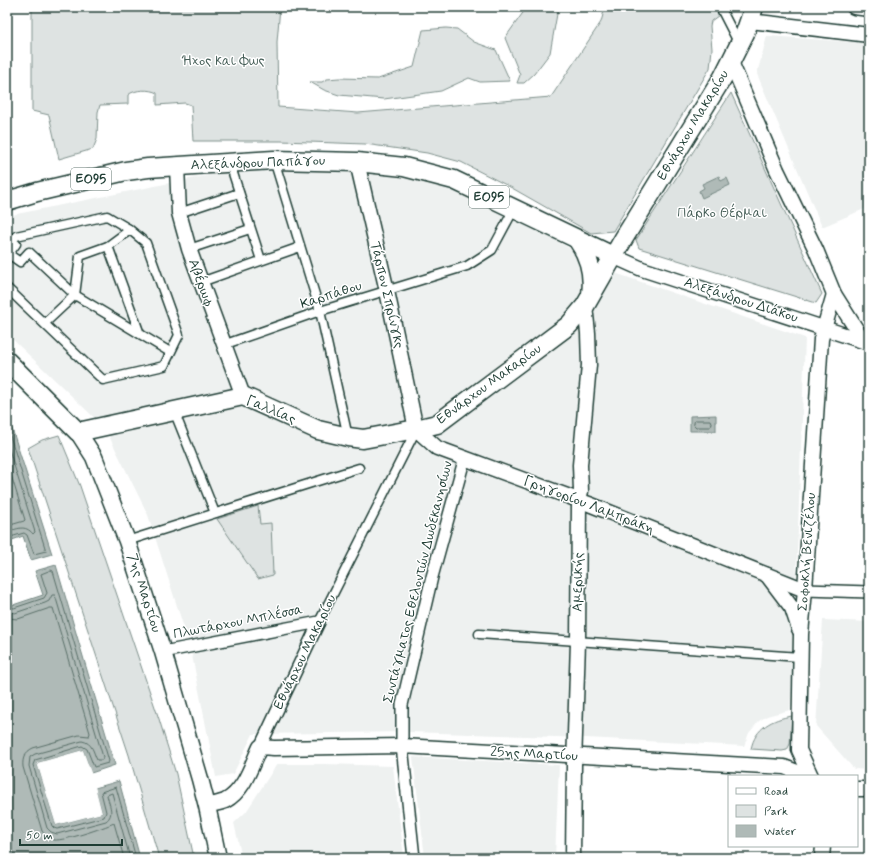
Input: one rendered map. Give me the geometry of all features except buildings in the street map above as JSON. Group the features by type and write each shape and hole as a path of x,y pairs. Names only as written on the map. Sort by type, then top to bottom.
{"main road":[{"name":"Εθνάρχου Μακαρίου","path":"416,429 437,424 569,325 588,302 613,256 731,62 752,14"},
{"name":"Αλεξάνδρου Παπάγου","path":"7,201 37,192 126,171 177,166 230,164 274,160 357,162 404,167 454,180 613,256"},
{"path":"577,239 589,260 592,272 592,284 588,302"},
{"name":"7ης Μαρτίου","path":"7,361 78,432 94,457 127,541 163,652 207,806 218,858"},
{"name":"Γαλλίας","path":"78,432 243,396 318,430 348,437 363,439 416,429"}],"street":[{"path":"720,7 740,44"},
{"path":"854,7 869,9"},
{"path":"752,14 869,35"},
{"path":"731,62 777,170 817,254 834,294 866,342"},
{"path":"274,160 320,311 348,437"},
{"name":"Τάρπον Σπρίνγκς","path":"357,162 387,291 416,429"},
{"path":"230,164 261,260"},
{"name":"Αβέρωφ","path":"177,166 179,213 189,249 243,396"},
{"path":"179,213 239,193"},
{"name":"Καρπάθου","path":"223,344 320,311 467,266 492,250 514,209"},
{"path":"7,281 103,380 164,366 169,351 179,335 146,243 128,231 105,220 20,238 7,253 20,262 29,252 75,295 169,351"},
{"path":"189,249 250,229"},
{"path":"46,322 75,295 80,256 108,246 128,231"},
{"path":"108,246 140,334"},
{"path":"201,282 300,247"},
{"name":"Αλεξάνδρου Διάκου","path":"613,256 642,269 824,327 866,342"},
{"path":"7,288 46,322"},
{"name":"Σοφοκλή Βενιζέλου","path":"811,775 799,750 801,634 822,339 834,294"},
{"name":"Αμερικής","path":"573,858 574,756 578,642 579,501 581,491 580,465 590,365 588,302"},
{"path":"174,411 215,513"},
{"name":"Γρηγορίου Λαμπράκη","path":"416,429 437,448 465,457 805,590"},
{"name":"Εθνάρχου Μακαρίου","path":"207,806 225,801 244,783 319,622 416,429"},
{"name":"Συντάγματος Εθελοντών Δωδεκανησίων","path":"414,858 402,746 402,705 432,577 465,457"},
{"path":"127,541 359,468"},
{"path":"767,575 792,608 801,634"},
{"path":"805,590 869,592"},
{"name":"Πλωτάρχου Μπλέσσα","path":"163,652 319,622"},
{"path":"479,634 800,657"},
{"name":"25ης Μαρτίου","path":"260,747 402,746 784,767 805,775"},
{"path":"858,789 869,789"},
{"path":"822,858 823,847"}],"shaded area":[{"path":"767,36 869,43 869,207 822,227 757,74"},
{"path":"239,169 361,170 401,174 474,195 612,272 805,338 790,710 767,716 759,721 749,733 744,746 586,738 409,732 253,734 233,774 216,777 191,650 148,515 105,428 7,334 7,216"},
{"path":"823,620 869,622 869,770 854,769 816,726"},
{"path":"413,757 559,765 555,858 425,858"},
{"path":"277,764 393,766 404,858 242,858 234,823 246,812"}],"green space":[{"name":"Ήχος και Φως","path":"32,7 280,7 277,42 278,107 358,113 551,97 601,22 605,7 717,7 722,13 711,21 712,49 710,68 613,231 591,233 512,188 461,162 427,153 365,144 281,141 193,141 191,105 185,103 157,105 157,93 150,91 142,90 131,93 128,95 128,104 100,105 98,112 97,139 93,149 59,159 49,115 32,111"},
{"path":"527,7 560,7 557,14 550,53 534,74 524,83 517,83 520,75 505,38"},
{"path":"446,28 457,29 474,42 496,50 510,81 480,82 469,78 441,91 384,99 339,95 324,90 310,82 322,82 327,79 339,78 378,79 414,67 423,30"},
{"name":"Πάρκο Θέρμαι","path":"731,93 822,294 816,303 639,248 636,240"},
{"path":"59,435 80,486 159,719 176,774 194,858 159,858 129,755 28,448 42,440"},
{"path":"258,506 260,524 271,523 273,575 258,579 217,519"},
{"path":"792,716 790,744 787,750 751,749 756,735 760,730 771,722"}],"water":[{"path":"719,176 721,181 727,178 730,185 702,198 699,191 704,188 702,184"},
{"path":"7,413 52,554 31,560 23,536 7,542"},
{"path":"716,415 716,431 690,431 690,416"},
{"path":"56,565 115,765 91,773 83,750 37,763 56,825 102,813 95,788 119,781 140,858 7,858 7,588 13,605 43,595 35,571"}],"pier":[{"path":"83,750 92,775 89,773 82,752 40,764 57,823 100,812 93,789 95,786 102,813 56,825 37,763"}]}
